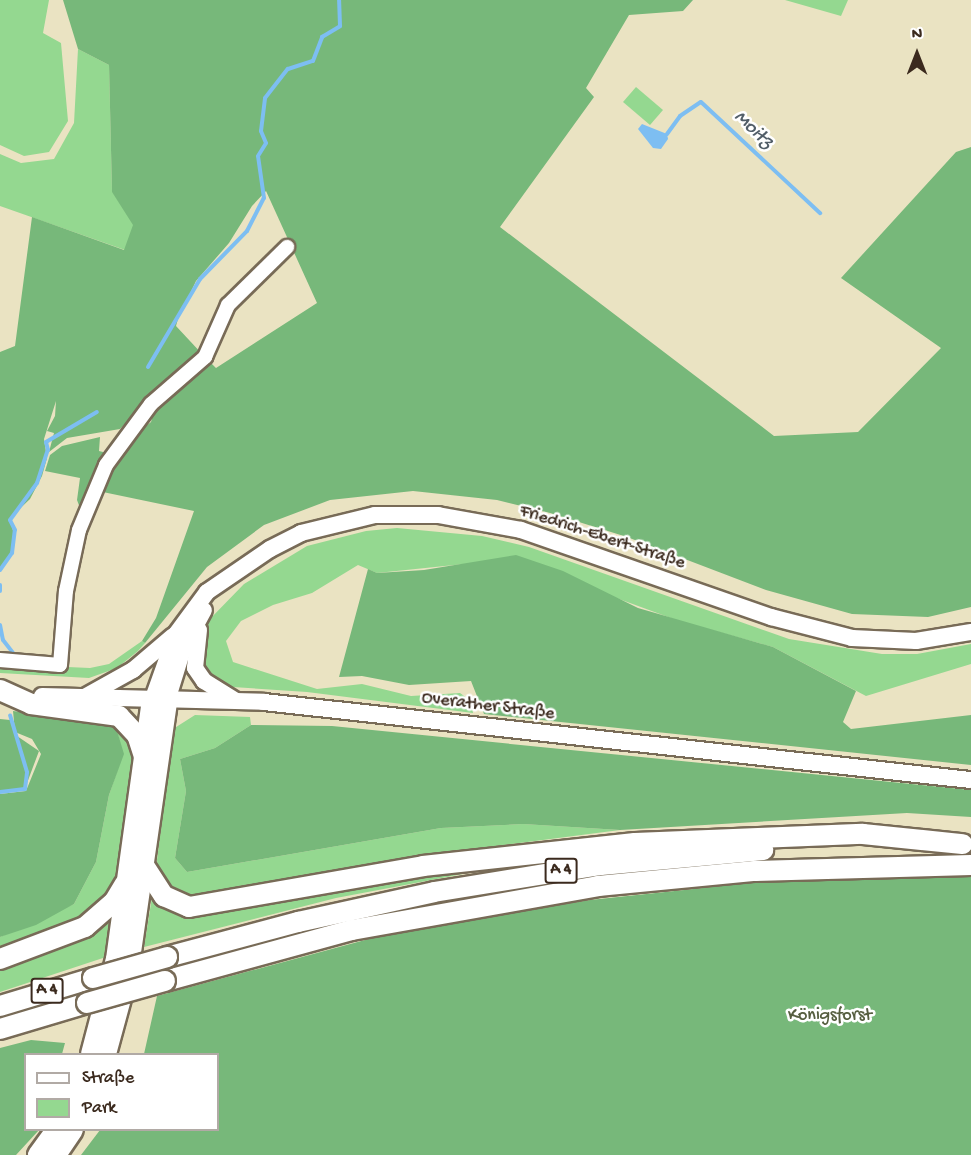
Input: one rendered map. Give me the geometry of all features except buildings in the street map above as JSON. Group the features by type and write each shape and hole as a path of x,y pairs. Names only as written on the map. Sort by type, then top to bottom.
{"highway":[{"path":"0,690 31,704 119,716 137,735 145,758"},
{"path":"106,1053 128,973 145,758 160,701"},
{"path":"91,1053 137,868 160,701"},
{"path":"137,868 164,896 189,907 423,866 625,844 863,834 967,844"},
{"name":"A 4","path":"0,1006 167,957 387,901 570,869 752,850 967,844"},
{"name":"A 4","path":"0,1029 363,927 588,887 754,871 971,865"},
{"path":"0,959 85,927 114,902 137,868"},
{"path":"0,1035 36,1019"},
{"path":"38,1155 55,1131"},
{"path":"56,1155 72,1131"}],"main road":[{"name":"Friedrich-Ebert-Straße","path":"176,634 207,592 285,541 334,523 375,515 438,515 490,522 559,540 771,617 832,634 895,642 940,639 971,632"},
{"path":"160,701 183,649 204,611 227,578"},
{"path":"204,611 194,648 195,668 204,681 237,701"},
{"path":"160,701 176,634"},
{"path":"80,700 133,670 176,634"},
{"name":"Overather Straße","path":"0,690 80,700 237,701 971,780"}],"street":[{"path":"0,660 60,665 66,591 79,530 105,465 151,404 205,357 228,305 287,247"}],"green space":[{"path":"0,0 49,0 43,33 61,43 68,121 49,152 24,156 0,145"},
{"path":"63,0 693,0 683,11 629,15 586,88 594,97 500,227 774,436 858,432 941,348 841,278 956,152 971,147 971,607 928,617 852,614 766,590 627,537 550,513 497,500 413,491 330,500 264,525 207,567 145,643 142,641 156,618 194,511 98,491 137,433 151,422 155,408 207,359 216,368 317,303 266,191 252,206 229,243 196,281 178,319 176,326 203,355 167,381 120,429 67,438 49,452 54,433 47,431 55,416 56,401 44,439 47,458 42,476 30,499 10,518 14,535 11,554 0,569 0,352 15,346 32,217 124,250 133,225 112,192 109,65 78,49"},
{"path":"785,0 848,0 841,16"},
{"path":"78,49 109,65 112,191 134,225 125,250 0,206 0,154 21,163 54,159 74,123"},
{"path":"636,87 663,110 650,125 623,102"},
{"path":"100,437 99,451 107,453 83,516 77,500 80,478 45,471 50,455 62,446"},
{"path":"397,528 482,536 529,547 789,639 882,654 917,654 971,644 971,664 866,696 773,647 679,621 600,592 464,564 377,573 358,565 312,593 273,605 241,621 226,641 233,662 317,689 362,684 411,696 460,693 471,701 473,713 307,692 217,686 205,676 198,651 201,636 208,621 244,584 307,546 366,531"},
{"path":"516,555 563,571 638,608 773,647 856,691 843,722 851,729 971,715 971,765 484,714 471,681 409,685 362,676 339,677 368,569 377,573 424,570"},
{"path":"142,641 145,643 138,651 117,668 89,678 0,673 0,664 90,668 109,664"},
{"path":"13,711 115,724 124,754 109,795 96,862 74,904 36,925 0,937 0,794 26,791 41,754 32,739 15,732"},
{"path":"195,715 250,717 251,725 215,748 180,759 186,791 175,858 187,872 441,828 523,824 620,830 410,857 190,898 169,890 158,873 157,860 173,729"},
{"path":"0,719 10,720 26,770 24,789 0,792"},
{"path":"115,724 125,729 135,754 116,877 104,897 84,915 0,950 0,937 74,904 96,862 109,795 123,754"},
{"path":"251,725 332,726 971,790 971,817 907,813 620,830 523,824 441,828 187,872 175,858 186,791 180,759 215,748"},
{"path":"17,736 39,751 27,783 28,771"},
{"path":"500,867 336,898 144,947 153,891 163,900"},
{"name":"Königsforst","path":"936,874 971,876 971,1155 81,1155 99,1131 219,1131 219,1053 144,1053 157,996 391,933 590,900 787,879"},
{"path":"115,906 106,957 0,992 0,963"},
{"path":"31,1040 65,1043 62,1053 24,1053 24,1131 38,1131 16,1155 0,1155 0,1048"}],"water":[{"path":"642,124 667,134 668,139 661,149 653,148 638,129"}],"waterway":[{"path":"148,367 200,279 247,231 264,198 258,156 266,143 261,131 265,98 288,69 313,61 322,37 340,26 339,0"},
{"name":"Moitz","path":"667,134 680,116 701,102 820,213"},
{"path":"0,570 12,553 15,530 10,520 37,483 48,450 46,442 97,412"},
{"path":"0,585 0,591"},
{"path":"0,625 3,640 17,658"},
{"path":"0,792 25,789 27,772 10,715"}]}
